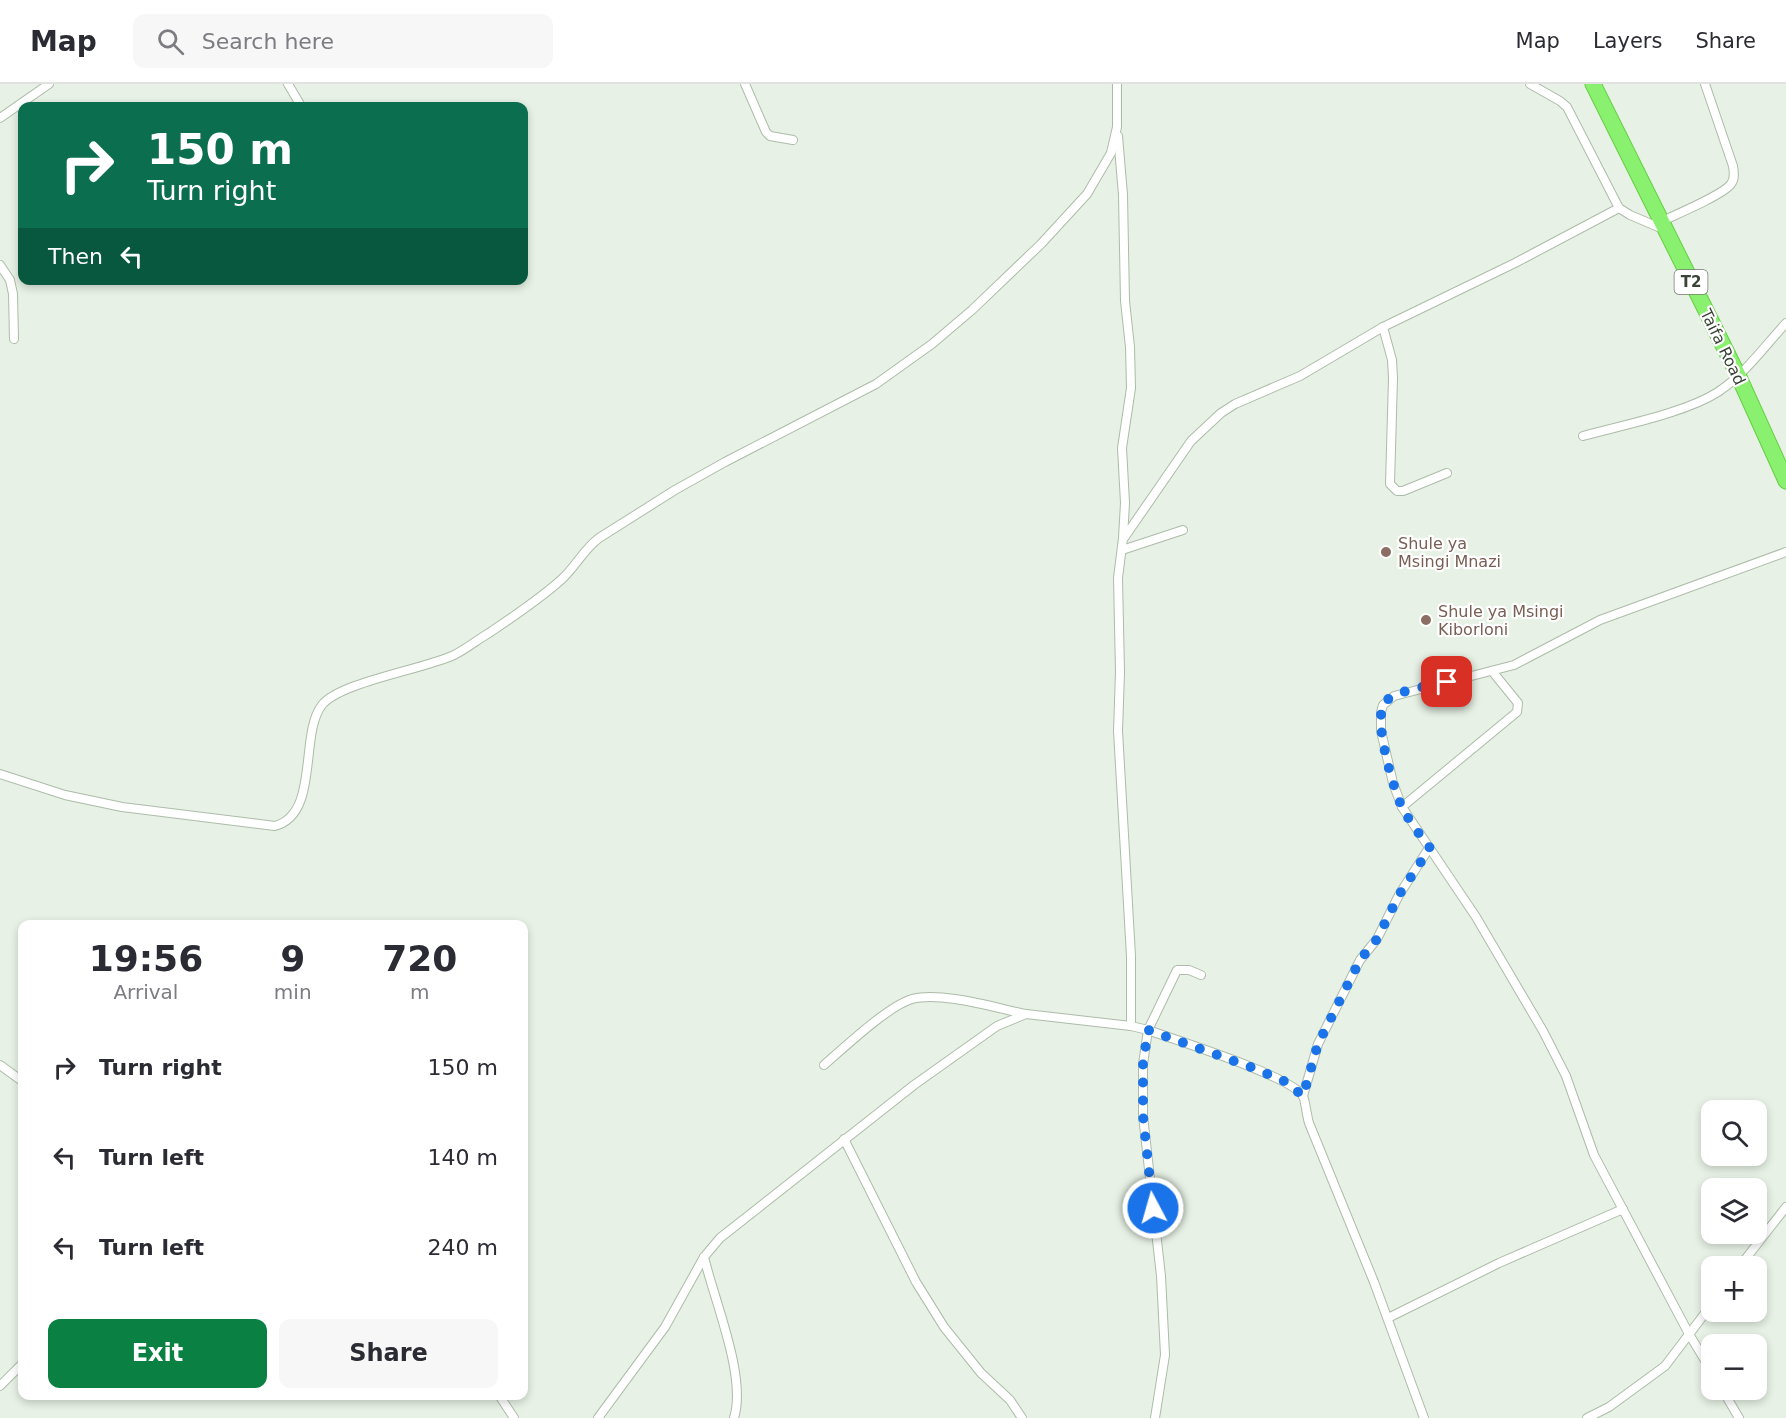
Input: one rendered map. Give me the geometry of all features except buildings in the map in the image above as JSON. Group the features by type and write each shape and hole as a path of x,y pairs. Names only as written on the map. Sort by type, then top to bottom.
{"highway":[{"name":"Taifa Road","path":"1593,84 1737,375 1786,482"}],"street":[{"path":"23,102 49,84"},
{"path":"288,84 299,102"},
{"path":"745,84 766,132 770,136 793,140"},
{"path":"1117,84 1123,195 1125,301 1131,387 1122,448 1125,503 1118,578 1120,672 1118,731 1131,956 1131,1026"},
{"path":"1530,84 1567,107 1619,208 1630,215 1662,226 1721,191 1732,183 1734,178 1733,166 1705,84"},
{"path":"0,118 18,106"},
{"path":"0,774 65,795 122,807 276,826 285,824 295,812 302,796 318,713 329,698 348,689 404,670 434,664 456,654 536,601 564,578 592,543 599,538 675,489 876,384 923,351 1009,275 1087,194 1111,153 1118,127"},
{"path":"1123,538 1191,441 1221,413 1235,404 1300,376 1383,327 1619,208"},
{"path":"0,265 10,280 13,294 14,339"},
{"path":"1583,436 1700,402 1719,391 1737,375 1786,323"},
{"path":"1383,327 1392,360 1394,378 1390,484 1397,491 1403,491 1447,473"},
{"path":"1122,550 1183,530"},
{"path":"1701,1354 1594,1155 1566,1076 1543,1031 1476,917 1402,807 1393,783 1381,731 1381,712 1388,699 1401,693 1514,665 1600,620 1786,552"},
{"path":"1402,807 1517,712 1518,703 1492,671"},
{"path":"1424,1418 1388,1318 1309,1123 1303,1096 1318,1044 1360,960 1377,939 1399,895 1430,848"},
{"path":"1155,1418 1165,1355 1161,1276 1143,1116 1143,1064 1148,1030 1177,970 1189,970 1201,975"},
{"path":"824,1065 865,1030 901,1004 913,999 932,996 1026,1014 1148,1030 1256,1069 1286,1082 1303,1096"},
{"path":"598,1418 665,1327 704,1257 720,1238 914,1085 997,1026 1026,1014"},
{"path":"0,1065 18,1078"},
{"path":"844,1139 916,1282 944,1328 981,1372 1010,1400 1022,1418"},
{"path":"1748,1256 1786,1207"},
{"path":"1388,1318 1499,1263 1623,1209"},
{"path":"704,1257 725,1330 737,1389 734,1418"},
{"path":"1587,1418 1609,1407 1665,1366 1701,1318"},
{"path":"0,1386 18,1368"},
{"path":"502,1400 514,1418"},
{"path":"1728,1400 1739,1418"}],"place":[{"name":"Shule ya Msingi Mnazi","path":"1386,552"},
{"name":"Shule ya Msingi Kiborloni","path":"1426,620"}],"route":[{"path":"1153,1208 1143,1116 1143,1064 1148,1030 1256,1069 1286,1082 1303,1096 1318,1044 1360,960 1377,939 1399,895 1430,848 1402,807 1393,783 1381,731 1383,705 1388,699 1401,693 1447,682"}]}
